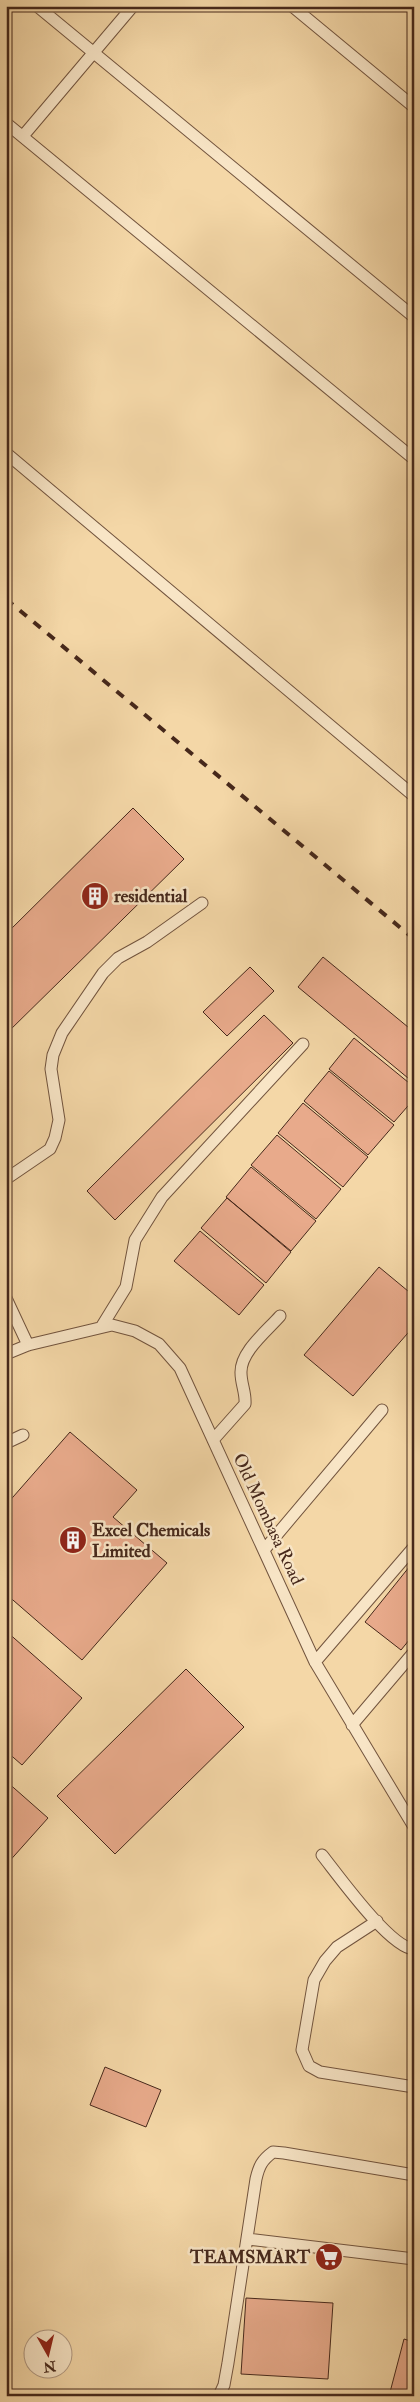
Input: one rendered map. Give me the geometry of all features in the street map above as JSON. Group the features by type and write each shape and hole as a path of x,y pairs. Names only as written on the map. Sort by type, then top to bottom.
{"lane":[{"path":"37,6 414,317"},
{"path":"23,136 133,6"},
{"path":"292,6 414,107"},
{"path":"6,123 414,459"},
{"path":"6,453 414,796"},
{"path":"6,1179 50,1149 55,1138 59,1120 51,1068 54,1055 62,1033 103,973 118,958 146,942 202,903"},
{"path":"102,1326 126,1287 135,1240 162,1197 303,1044"},
{"path":"6,1298 28,1345"},
{"path":"213,1440 245,1404 246,1397 241,1372 243,1358 280,1316"},
{"name":"Old Mombasa Road","path":"6,1354 28,1345 112,1325 135,1331 159,1344 180,1368 315,1662 414,1828"},
{"path":"264,1550 382,1410"},
{"path":"6,1443 24,1435"},
{"path":"315,1662 414,1547"},
{"path":"352,1725 414,1652"},
{"path":"322,1855 377,1921 400,1945 414,1948"},
{"path":"377,1921 337,1947 325,1961 314,1980 302,2050 309,2066 320,2072 414,2087"},
{"path":"219,2396 224,2385 228,2363 259,2166 264,2158 273,2152 414,2175"},
{"path":"248,2239 414,2259"}],"building":[{"name":"residential","path":"133,808 184,859 6,1034 6,934"},
{"path":"323,957 414,1032 414,1083 298,987"},
{"path":"250,967 274,991 227,1036 203,1012"},
{"path":"264,1015 293,1043 115,1220 87,1191"},
{"path":"354,1038 414,1087 414,1099 394,1122 329,1069"},
{"path":"329,1071 394,1125 368,1155 304,1101"},
{"path":"303,1103 368,1157 343,1187 278,1133"},
{"path":"277,1135 341,1189 316,1219 251,1165"},
{"path":"251,1167 316,1221 291,1251 226,1197"},
{"path":"227,1198 291,1252 266,1283 201,1228"},
{"path":"200,1231 264,1285 239,1315 174,1261"},
{"path":"379,1267 414,1296 414,1326 353,1396 304,1355"},
{"name":"Excel Chemicals Limited","path":"70,1432 137,1490 113,1517 167,1563 82,1660 6,1594 6,1505"},
{"path":"414,1561 414,1634 401,1650 365,1622"},
{"path":"6,1631 82,1698 22,1765 6,1751"},
{"path":"186,1669 244,1727 115,1854 57,1796"},
{"path":"6,1781 48,1818 6,1865"},
{"path":"105,2067 161,2090 146,2127 90,2105"},
{"path":"246,2298 333,2303 328,2379 241,2374"},
{"path":"404,2339 414,2342 414,2396 389,2396"}],"railway":[{"path":"6,599 414,939"}],"place":[{"name":"residential","path":"95,896"},
{"name":"Excel Chemicals Limited","path":"73,1540"},
{"name":"TEAMSMART","path":"329,2257"}]}
